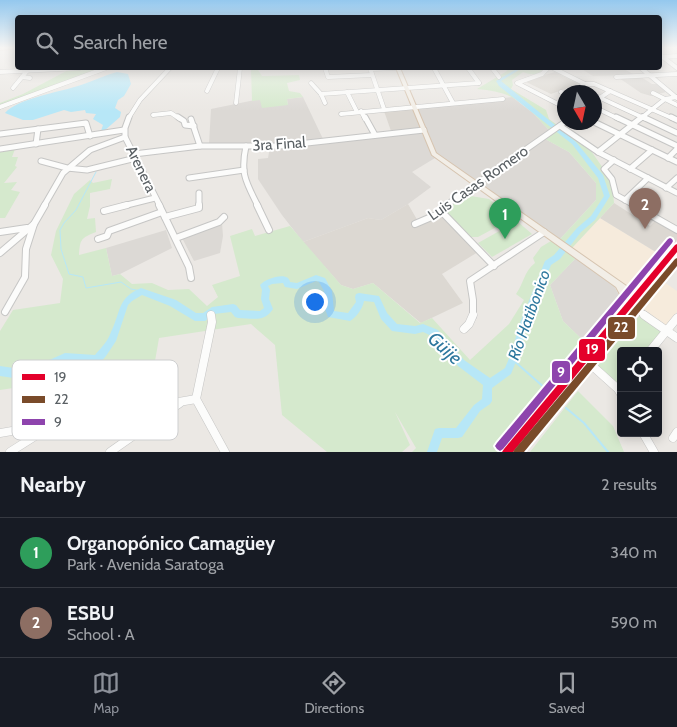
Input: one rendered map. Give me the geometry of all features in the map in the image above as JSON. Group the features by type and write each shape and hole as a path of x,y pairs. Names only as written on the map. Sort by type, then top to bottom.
{"main road":[{"path":"399,70 434,154 617,284 640,296"},
{"path":"517,452 640,296 675,258 677,247"},
{"path":"617,284 631,308"},
{"path":"507,452 587,362"}],"street":[{"path":"0,72 45,70"},
{"path":"0,107 101,70"},
{"name":"Arenera","path":"168,70 132,111 124,130 125,137 176,238 189,267 191,278"},
{"path":"207,91 217,70"},
{"path":"236,103 240,70"},
{"path":"326,70 328,77 372,75"},
{"path":"371,70 384,109"},
{"path":"435,70 454,103"},
{"path":"321,94 478,83 469,70"},
{"path":"494,70 499,77"},
{"path":"542,74 546,70"},
{"path":"550,70 517,83 557,104"},
{"path":"558,70 585,84 594,84 677,120"},
{"path":"643,70 677,98"},
{"path":"13,88 28,71"},
{"path":"616,77 677,74"},
{"path":"22,77 30,78"},
{"path":"311,83 321,94 325,103"},
{"path":"602,97 610,91"},
{"path":"347,92 375,135"},
{"path":"653,93 677,105"},
{"path":"602,98 677,133"},
{"path":"598,152 665,99 677,98"},
{"path":"341,114 502,99"},
{"path":"602,111 677,148 668,158"},
{"path":"153,115 171,113 185,124 194,126"},
{"path":"191,119 200,146"},
{"path":"0,134 86,123 90,136"},
{"path":"602,126 677,162"},
{"path":"556,128 677,193"},
{"name":"Luis Casas Romero","path":"415,224 442,212 450,201 556,128"},
{"path":"36,144 38,129"},
{"path":"0,148 124,130"},
{"name":"3ra Final","path":"41,161 81,170 100,167 135,156 200,146 280,146 424,130"},
{"path":"5,312 25,277 26,249 34,224 67,168 90,150 125,137"},
{"path":"246,146 242,164 252,197 269,230"},
{"path":"630,169 652,150"},
{"path":"614,160 604,169 612,180 616,195 677,230"},
{"path":"189,178 224,173 231,174 244,170"},
{"path":"625,200 648,178"},
{"path":"666,188 677,178"},
{"path":"98,239 107,236 109,230 164,215 199,208 199,193"},
{"path":"104,211 155,198"},
{"path":"442,212 494,266"},
{"path":"176,238 219,222 224,218"},
{"path":"0,252 34,224"},
{"path":"0,232 27,228"},
{"path":"464,329 472,318 475,306 470,281 544,232"},
{"path":"631,308 677,338"},
{"path":"211,314 212,322 196,399 221,450"},
{"path":"653,347 677,318"},
{"path":"587,362 617,387"},
{"path":"178,402 196,399"},
{"path":"178,404 183,401"},
{"path":"645,437 654,452"},
{"path":"10,452 29,440"},
{"path":"110,452 127,440"}],"shaded area":[{"path":"583,70 626,70 635,75 593,76"},
{"path":"555,72 579,84 557,85 557,92 551,94 524,81"},
{"path":"641,77 652,84 657,84 666,92 651,96 641,93 619,78"},
{"path":"303,97 323,139 268,144 209,144 211,109 260,99 288,105 287,99"},
{"path":"512,97 533,113 549,130 475,181 437,154 418,109"},
{"path":"412,108 421,129 391,131 384,111"},
{"path":"421,132 435,158 412,172 431,187 408,204 381,220 368,218 303,242 258,179 258,159 268,158 270,147"},
{"path":"545,139 569,152 596,183 596,200 560,239 480,185"},
{"path":"614,203 650,226 655,221 677,233 677,240 664,257 600,218"},
{"path":"408,204 419,223 436,215 442,216 478,252 442,274 463,303 421,323 373,283 353,289 341,285 303,242 368,218 381,220"},
{"path":"600,218 664,257 637,287 626,285 572,248"},
{"path":"222,223 223,236 220,253 194,261 181,236"},
{"path":"166,230 172,248 120,274 112,276 106,248"},
{"path":"576,258 614,286 623,307 589,346 563,321 550,285"},
{"path":"664,282 677,291 677,312 665,327 641,311"}],"green space":[{"path":"68,70 99,70 0,106 0,103 23,94"},
{"path":"251,70 258,70 262,76 299,75 300,80 287,83 289,91 300,93 303,97 287,99 288,105 262,108 260,100 252,101"},
{"path":"507,70 542,70 535,74 523,72 512,80 513,85 511,89 546,110 549,119 557,125 557,130 564,130 589,148 612,181 614,203 572,248 560,239 596,200 596,183 569,152 545,139 554,133 521,103 501,93 477,89"},
{"path":"15,149 12,157 18,157 15,166 17,167 4,183 17,182 11,190 20,192 5,218 0,218 0,150"},
{"path":"112,179 110,189 90,193 87,219 95,218 96,232 82,240 79,255 106,248 112,276 120,274 132,284 152,283 168,290 189,289 207,306 218,297 212,285 240,276 230,236 252,229 255,236 290,226 341,285 353,289 373,283 420,323 432,318 470,360 509,324 524,300 516,294 526,273 535,263 533,258 541,247 551,241 576,258 550,285 563,321 589,346 584,345 588,347 586,350 499,452 412,452 416,448 395,412 410,445 402,452 327,452 282,415 275,345 251,324 159,338 155,360 12,360 12,388 0,390 0,331 13,310 60,303 63,279 51,255 56,231 74,194 90,180 93,183"},
{"path":"465,195 489,199 513,218 478,237 471,237 446,212 458,199"},
{"path":"517,221 532,234 492,257 478,243"},
{"path":"640,315 664,332 651,347 617,347 617,383 596,365"},
{"path":"578,391 613,426 624,452 530,452"}],"water":[{"path":"117,72 128,74 131,84 124,96 118,100 115,108 121,112 120,117 104,131 101,131 103,125 93,119 96,114 86,113 85,110 71,112 64,110 33,120 23,120 5,113 29,99 81,85"}],"waterway":[{"name":"Río Hatibonico","path":"490,384 508,371 517,349 522,328 548,263 557,257 579,230 593,218 607,196 601,177 574,143 498,81 517,70"},
{"path":"96,172 76,210 60,230 61,249 69,274 83,277 86,288 121,282 131,289 141,291"},
{"name":"Güije","path":"97,360 113,338 123,307 129,299 141,291 173,303 195,317 205,317 212,311 233,308 238,314 262,315 269,309 265,299 266,290 264,285 271,281 285,280 288,285 297,286 316,278 322,280 328,291 331,314 350,317 360,303 359,297 376,299 384,316 395,328 415,330 423,328 435,333 461,363 490,384"},
{"name":"Güije","path":"59,360 65,357 97,360"},
{"path":"513,360 546,389"},
{"name":"Güije","path":"0,371 12,373"},
{"name":"Río Hatibonico","path":"432,452 439,433 458,433 477,408 487,401 487,386 490,384"},
{"path":"566,408 584,423 608,452"}],"transit line":[{"name":"9","path":"500,446 670,241"},
{"name":"19","path":"507,452 677,247"},
{"name":"22","path":"518,452 677,261"}],"place":[{"name":"ESBU","path":"645,229"},
{"name":"Organopónico Camagüey","path":"505,239"}]}
